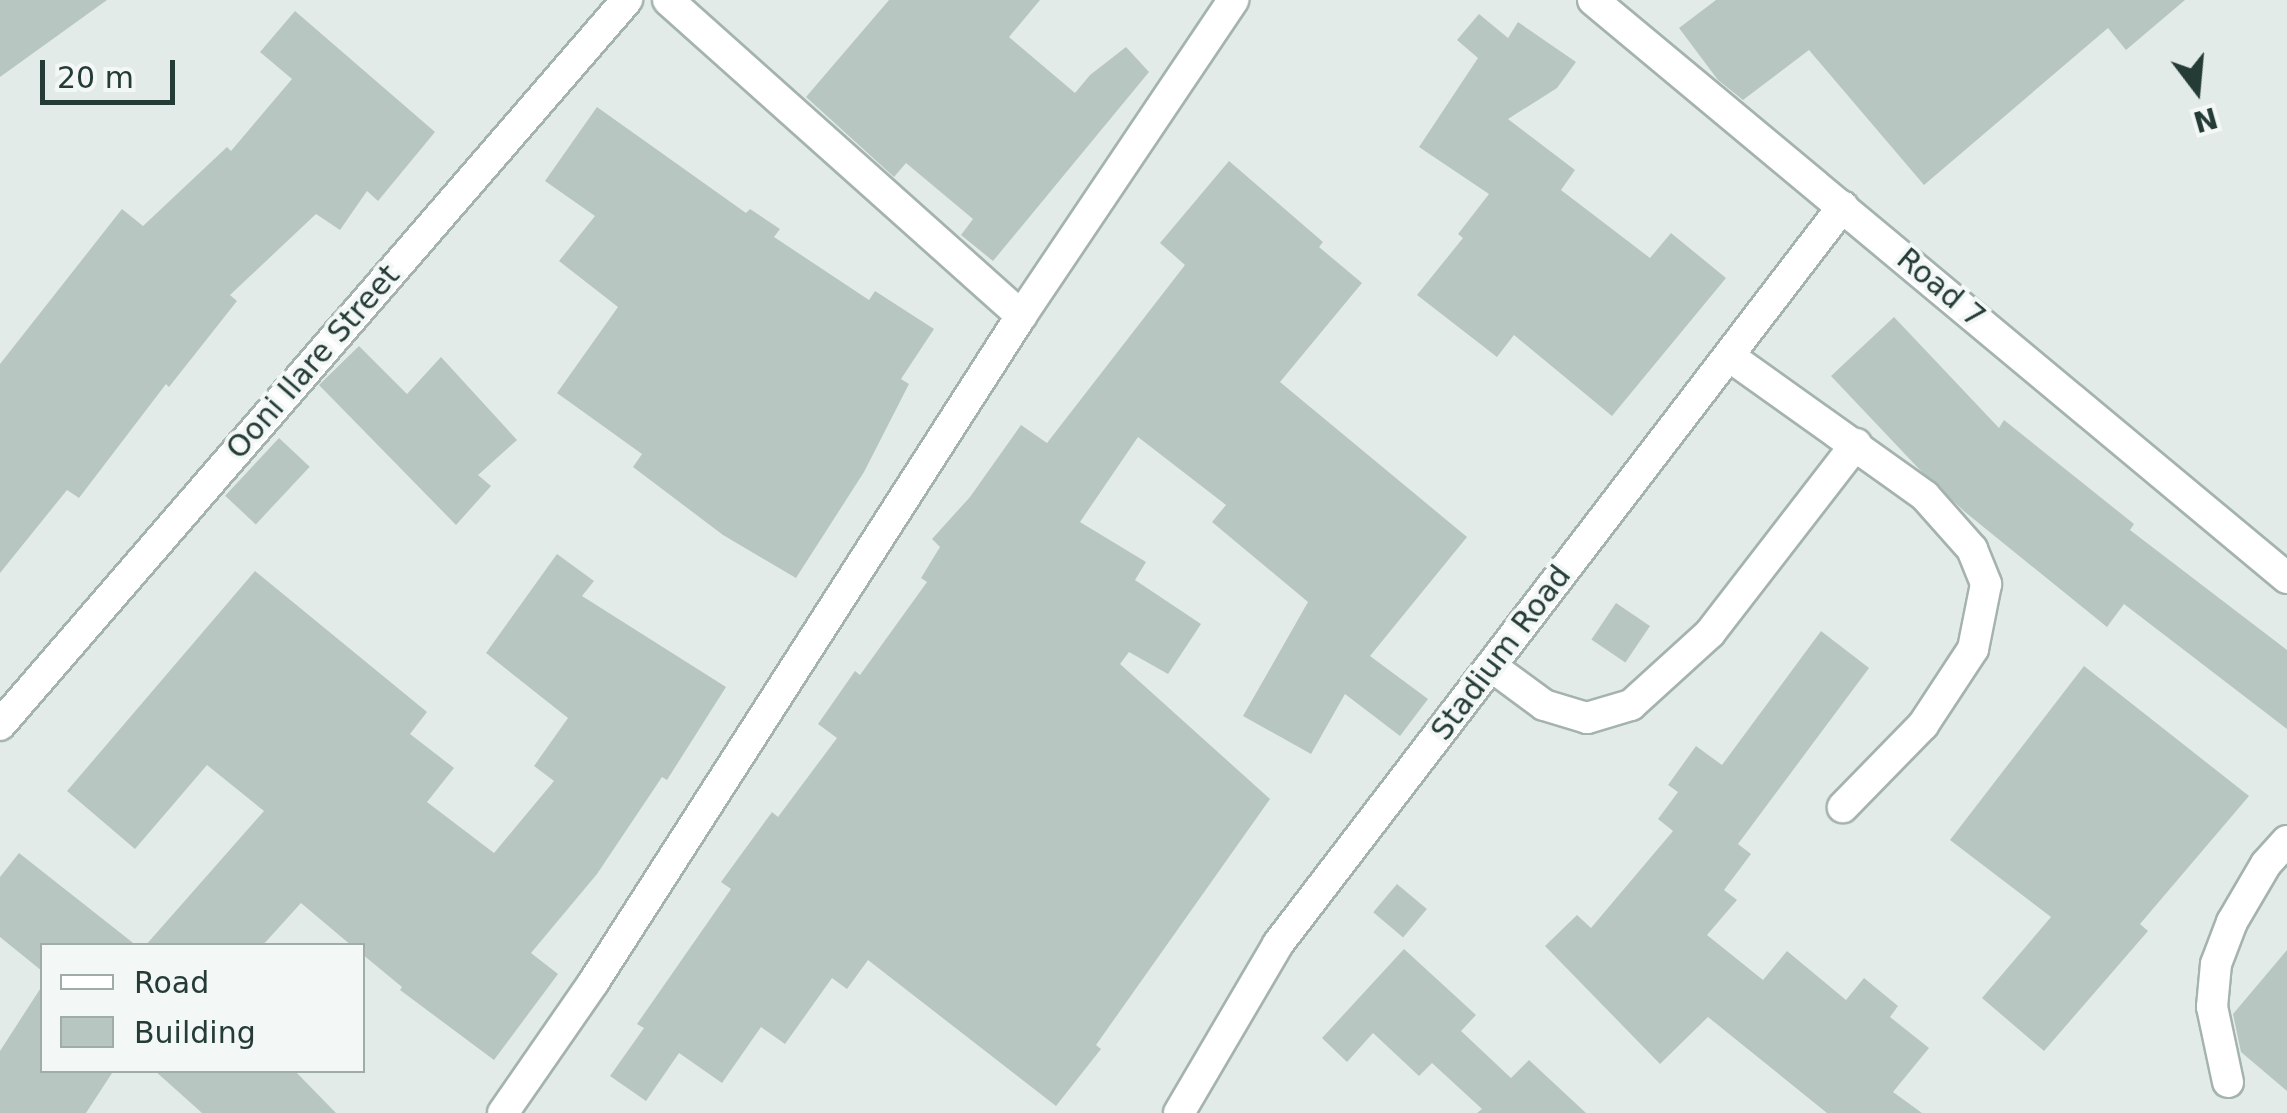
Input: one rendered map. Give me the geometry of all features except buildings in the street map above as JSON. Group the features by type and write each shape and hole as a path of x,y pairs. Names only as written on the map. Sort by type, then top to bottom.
{"street":[{"name":"Ooni Ilare Street","path":"0,725 626,0"},
{"path":"668,0 1021,316"},
{"path":"502,1113 593,983 1021,316 1233,0"},
{"name":"Road 7","path":"1594,0 2287,578"},
{"name":"Stadium Road","path":"1179,1113 1278,944 1843,206"},
{"path":"1729,356 1925,496 1972,549 1986,584 1974,648 1923,725 1842,807"},
{"path":"1492,666 1544,706 1587,718 1630,705 1710,633 1856,444"},
{"path":"2228,1082 2212,1007 2216,964 2257,878 2287,841"}]}
